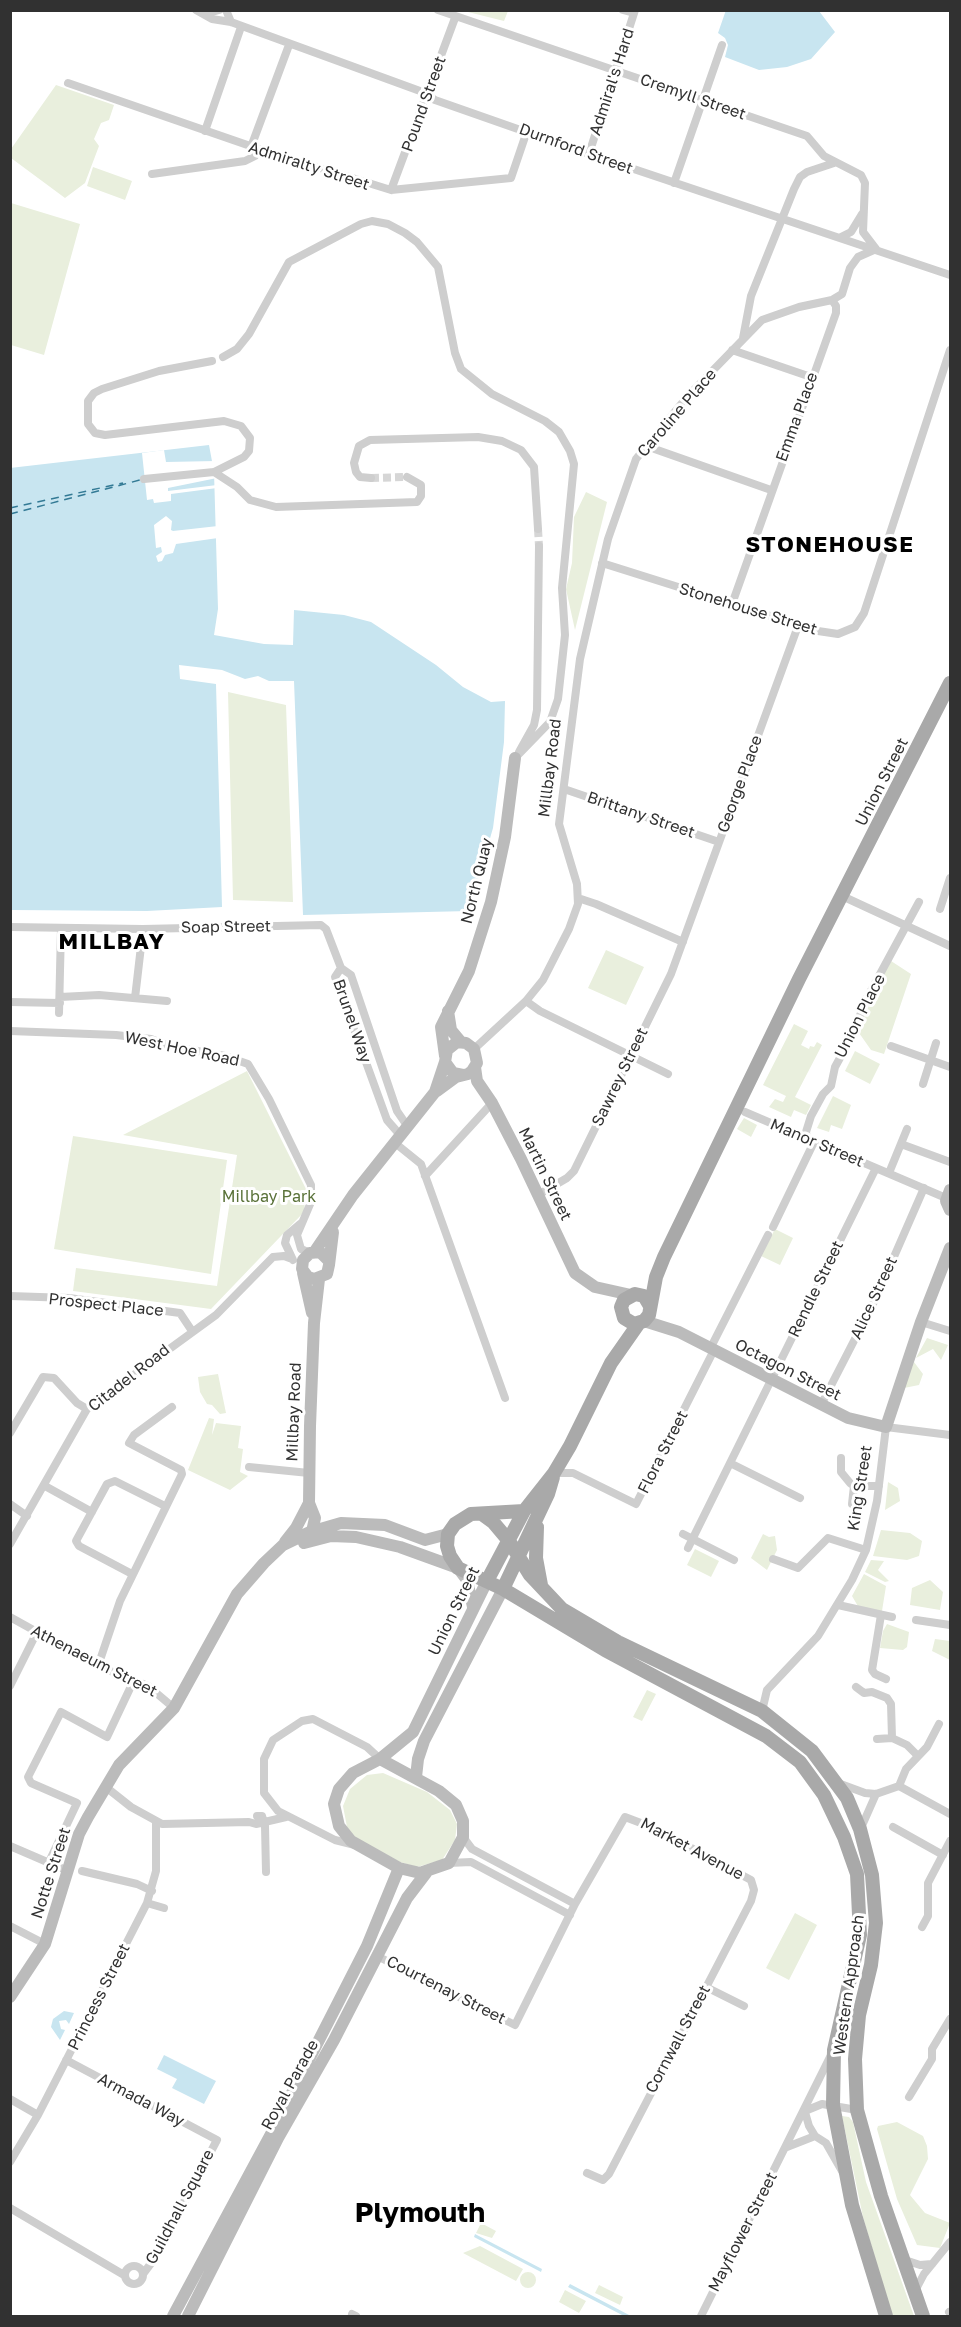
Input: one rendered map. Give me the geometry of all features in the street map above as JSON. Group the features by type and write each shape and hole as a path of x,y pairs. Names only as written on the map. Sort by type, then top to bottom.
{"main road":[{"name":"Union Street","path":"502,1589 540,1511 554,1473 611,1363 646,1315 661,1262 842,896 951,683"},
{"name":"Union Street","path":"633,1295 661,1262"},
{"path":"633,1295 644,1296 646,1315 634,1324 623,1315 624,1300 633,1295"},
{"name":"Union Street","path":"611,1363 623,1315"},
{"name":"Union Street","path":"487,1581 524,1511 554,1473"},
{"path":"487,1581 458,1568 447,1546 448,1534 462,1518 471,1514 524,1511"},
{"path":"540,1511 535,1543 537,1572 542,1589"},
{"path":"482,1514 493,1522 509,1541"},
{"name":"Western Approach","path":"509,1541 542,1589 562,1610 591,1628 762,1711 813,1751 838,1783 860,1829 872,1875 876,1923 871,1965 859,2015 855,2059 857,2110 881,2196 923,2316"},
{"name":"Western Approach","path":"487,1581 605,1650 766,1736 800,1762 824,1795 844,1837 856,1874 860,1903 860,1935 834,2050 833,2105 846,2178 886,2316"}],"street":[{"name":"Durnford Street","path":"196,10 212,19 231,22 589,154 951,275"},
{"path":"205,14 219,10"},
{"path":"226,10 231,22"},
{"name":"Cremyll Street","path":"438,10 455,18 618,70 807,136 834,163 851,169 861,176 865,183 862,214 864,232 876,249"},
{"path":"623,10 635,12"},
{"name":"Admiral's Hard","path":"589,154 635,12"},
{"name":"Pound Street","path":"391,190 455,18"},
{"path":"205,131 241,27"},
{"path":"152,174 246,161 255,156 255,148 289,45"},
{"path":"674,183 722,45"},
{"name":"Admiralty Street","path":"68,83 255,148 391,190 510,178 527,131"},
{"path":"742,338 747,312 766,253 800,177 807,172 834,163"},
{"path":"841,237 851,232 862,214"},
{"path":"223,357 237,349 249,334 289,262 361,224 372,221 388,224 417,242 438,267 455,354 461,369 492,394 545,421 559,432 570,451 574,464 561,595 565,635 558,699 550,722 515,758"},
{"name":"Emma Place","path":"732,604 811,377 836,313 836,306 832,300 842,294 850,268 858,257 864,232"},
{"path":"858,257 876,249"},
{"path":"747,312 762,320 799,307 832,300"},
{"name":"Caroline Place","path":"602,563 632,469 646,446 687,397 762,320"},
{"path":"732,350 811,377"},
{"name":"Stonehouse Street","path":"602,563 798,626 838,634 855,627 860,620 951,350"},
{"path":"144,479 214,472 249,451 250,438 241,426 224,421 105,435 91,429 87,410 94,393 159,371 212,361"},
{"path":"371,478 360,477 354,463 359,446 370,440 478,437 502,441 521,450 534,467 538,529"},
{"path":"646,446 771,490"},
{"path":"214,472 237,487 250,500 276,507 417,501 421,496 421,485 407,477"},
{"path":"515,758 534,725 537,710 539,546"},
{"name":"Millbay Road","path":"474,1049 526,1001 548,971 574,916 578,898 573,870 560,832 583,641 602,563"},
{"name":"George Place","path":"683,942 798,626"},
{"name":"North Quay","path":"445,1059 441,1027 469,971 490,902 505,837 515,758"},
{"name":"Brittany Street","path":"564,789 719,842"},
{"path":"940,909 951,878"},
{"path":"842,896 951,946"},
{"path":"578,898 597,904 683,942"},
{"name":"Union Place","path":"773,1227 811,1140 806,1132 811,1116 823,1094 831,1086 837,1060 852,1036 872,990 919,902"},
{"name":"Soap Street","path":"10,927 143,929 321,925 326,929 341,968"},
{"path":"59,1013 61,929"},
{"path":"135,998 143,929"},
{"name":"Sawrey Street","path":"538,1195 567,1178 574,1171 671,974 683,942"},
{"name":"Brunel Way","path":"341,968 351,975 402,1135 387,1120 334,977 341,968"},
{"path":"10,1002 60,1000 99,995 167,1001"},
{"path":"526,1001 540,1011 668,1074"},
{"path":"303,1271 303,1260 313,1252 353,1195 435,1092 449,1081 475,1067 477,1058 474,1049 461,1042 452,1030 449,1007"},
{"name":"West Hoe Road","path":"10,1031 116,1035 151,1039 170,1046 225,1056 248,1064 269,1099 311,1185 311,1202 301,1223 297,1243 304,1252 313,1252"},
{"path":"435,1092 449,1047 461,1042"},
{"path":"923,1084 936,1042"},
{"path":"891,1046 951,1067"},
{"path":"445,1059 453,1073 463,1075"},
{"name":"Martin Street","path":"475,1067 477,1081 492,1103 575,1273 595,1287 623,1315"},
{"path":"425,1176 492,1103"},
{"name":"Manor Street","path":"745,1112 924,1188 949,1194"},
{"path":"889,1173 907,1128"},
{"path":"402,1135 425,1176 505,1398"},
{"path":"901,1144 951,1162"},
{"name":"Rendle Street","path":"690,1544 876,1168"},
{"name":"Alice Street","path":"821,1405 876,1298 924,1188"},
{"path":"949,1194 951,1210"},
{"name":"West Hoe Road","path":"292,1259 285,1243 287,1235 301,1223"},
{"path":"292,1259 308,1277 319,1279 327,1274 334,1225"},
{"name":"Flora Street","path":"554,1473 573,1473 636,1504 768,1235"},
{"name":"King Street","path":"762,1711 764,1697 770,1686 808,1647 837,1605 866,1550 879,1486 886,1427 921,1322 951,1248"},
{"path":"313,1252 322,1253 328,1261"},
{"name":"Citadel Road","path":"10,1544 87,1409 216,1315 273,1257 284,1256 292,1259"},
{"name":"Millbay Road","path":"303,1271 314,1323"},
{"name":"Millbay Road","path":"315,1518 309,1503 309,1473 314,1323 319,1279"},
{"name":"Martin Street","path":"595,1287 633,1295"},
{"name":"Prospect Place","path":"10,1296 69,1298 180,1313 192,1331"},
{"name":"Octagon Street","path":"646,1315 848,1418 886,1427"},
{"path":"921,1322 951,1331"},
{"path":"10,1433 43,1377 54,1378 77,1403 87,1409"},
{"path":"98,1666 132,1574 182,1474 181,1470 129,1443 134,1435 172,1407"},
{"path":"886,1427 951,1435"},
{"path":"841,1458 841,1472 854,1486 879,1486"},
{"path":"730,1463 800,1498"},
{"path":"249,1467 309,1473"},
{"path":"132,1574 79,1546 76,1541 107,1484 115,1481 165,1506"},
{"path":"45,1486 92,1512"},
{"path":"852,1504 854,1486"},
{"name":"Millbay Road","path":"283,1545 296,1528 309,1503"},
{"path":"10,1504 27,1516"},
{"path":"311,1536 315,1518 328,1526"},
{"path":"270,1557 328,1526 341,1523 372,1523 425,1540 448,1534"},
{"path":"683,1534 690,1544 734,1560"},
{"path":"283,1545 311,1536 375,1540 458,1568 468,1584 473,1607"},
{"path":"773,1559 798,1568 828,1538 866,1550"},
{"name":"Notte Street","path":"10,1997 45,1944 79,1834 124,1759 174,1708 237,1594 283,1545"},
{"name":"Union Street","path":"380,1759 413,1732 487,1581"},
{"name":"Union Street","path":"416,1777 417,1758 424,1741 502,1589"},
{"path":"837,1605 892,1617"},
{"path":"881,1616 872,1670 874,1674 886,1679"},
{"name":"Athenaeum Street","path":"10,1617 98,1666 133,1682 148,1686 174,1708"},
{"path":"916,1620 951,1625"},
{"path":"10,1686 37,1632"},
{"path":"48,1864 76,1803 31,1783 28,1777 61,1712 107,1737 133,1682"},
{"path":"856,1687 864,1693 872,1692 887,1698 891,1704 892,1737"},
{"path":"286,1817 269,1801 263,1782 267,1749 273,1740 302,1721 322,1722 367,1747 380,1759 416,1777 448,1797 456,1805 463,1821 463,1838 449,1863"},
{"path":"899,1786 906,1769 927,1747 939,1724"},
{"path":"877,1739 892,1737 907,1745 918,1756"},
{"path":"361,1847 339,1826 334,1804 339,1789 352,1773 380,1759"},
{"path":"838,1783 865,1793 876,1794 899,1786 951,1814"},
{"path":"107,1788 156,1822 264,1824 286,1817 294,1818 335,1840 361,1847 399,1868 426,1873 460,1860 471,1862 570,1915 575,1904 472,1849 463,1838"},
{"path":"860,1829 876,1794"},
{"path":"249,1822 269,1801"},
{"path":"257,1816 262,1816 264,1824 266,1872"},
{"name":"Market Avenue","path":"575,1904 619,1823 625,1818 632,1818 751,1880"},
{"name":"Princess Street","path":"10,2162 38,2115 147,1903 156,1871 156,1822"},
{"path":"893,1827 943,1855"},
{"path":"922,1927 928,1916 928,1883 951,1841"},
{"path":"10,1846 68,1871"},
{"name":"Royal Parade","path":"173,2316 271,2134 367,1946 387,1902 399,1868"},
{"path":"82,1871 137,1884 152,1891"},
{"name":"Royal Parade","path":"188,2316 278,2138 407,1898 426,1873"},
{"name":"Cornwall Street","path":"587,2173 603,2180 609,2174 751,1901 754,1890 751,1880"},
{"path":"147,1903 164,1908"},
{"name":"Courtenay Street","path":"377,1956 514,2025 570,1915"},
{"path":"10,1926 45,1944"},
{"path":"706,1987 744,2006"},
{"path":"909,2097 932,2059 935,2043 951,2019"},
{"name":"Mayflower Street","path":"701,2316 834,2050"},
{"name":"Armada Way","path":"66,2060 216,2140"},
{"path":"10,2099 38,2115"},
{"path":"846,2178 826,2143 815,2136 809,2126 805,2111 814,2106 833,2105 857,2110"},
{"path":"786,2148 815,2136"},
{"name":"Guildhall Square","path":"143,2274 152,2262 216,2140"},
{"path":"10,2208 124,2276 126,2281 134,2285 140,2283 143,2274 138,2267 131,2266 124,2276"},
{"path":"915,2291 932,2264 951,2242"},
{"path":"905,2260 920,2265 932,2264"}],"green space":[{"path":"464,11 508,11 504,21"},
{"path":"56,85 114,105 109,120 101,123 94,139 99,146 85,183 65,198 11,158 11,149"},
{"path":"93,167 132,181 125,200 87,186"},
{"path":"11,203 80,224 44,355 11,345"},
{"path":"586,492 607,502 575,630 566,589 572,563 574,517"},
{"path":"228,692 286,705 293,902 233,900"},
{"path":"606,950 644,967 626,1005 588,988"},
{"path":"891,961 911,974 884,1054 871,1050 857,1030 866,1006"},
{"path":"794,1024 808,1031 801,1045 809,1049 817,1042 822,1045 795,1097 811,1105 806,1115 794,1110 791,1117 769,1107 775,1099 783,1102 786,1096 763,1085"},
{"path":"855,1051 880,1064 870,1084 845,1071"},
{"name":"Millbay Park","path":"247,1071 306,1189 304,1212 211,1309 73,1291 76,1268 217,1286 237,1155 123,1135"},
{"path":"833,1096 851,1105 842,1129 831,1125 829,1132 817,1128"},
{"path":"744,1118 757,1125 751,1137 737,1129"},
{"path":"73,1136 227,1160 211,1274 54,1249"},
{"path":"775,1229 793,1238 780,1265 761,1256"},
{"path":"927,1338 948,1345 941,1360 933,1349 916,1358"},
{"path":"914,1362 923,1374 919,1385 904,1388"},
{"path":"218,1374 226,1413 220,1414 212,1405 207,1404 200,1392 198,1377"},
{"path":"209,1418 214,1419 212,1435 216,1423 241,1426 238,1448 243,1449 240,1472 248,1476 230,1490 188,1470"},
{"path":"888,1482 898,1488 900,1501 885,1510"},
{"path":"881,1530 910,1533 922,1541 919,1556 907,1560 873,1556"},
{"path":"763,1534 769,1537 775,1536 777,1550 767,1570 751,1558"},
{"path":"695,1549 719,1561 711,1577 687,1565"},
{"path":"871,1560 884,1561 878,1570 889,1581 885,1582 865,1572"},
{"path":"864,1574 886,1586 882,1611 859,1608 852,1596"},
{"path":"930,1580 943,1592 940,1610 910,1605 912,1588"},
{"path":"887,1624 909,1632 907,1647 903,1650 880,1648 883,1631"},
{"path":"935,1639 950,1641 950,1660 932,1651"},
{"path":"647,1690 656,1694 642,1721 633,1717"},
{"path":"383,1773 427,1792 450,1810 457,1824 455,1840 442,1860 417,1867 400,1862 356,1838 347,1827 343,1806 350,1789 367,1775"},
{"path":"795,1913 817,1925 789,1980 766,1968"},
{"path":"842,2116 849,2117 853,2122 866,2182 914,2316 892,2316 863,2217"},
{"path":"897,2122 923,2136 927,2146 928,2159 910,2195 925,2213 950,2223 940,2248 917,2245 897,2199 877,2129 878,2126"},
{"path":"481,2223 496,2231 492,2238 476,2233"},
{"path":"480,2246 523,2269 516,2281 463,2253"},
{"path":"528,2272 534,2274 536,2280 534,2286 528,2288 522,2286 520,2280 522,2274"},
{"path":"599,2285 623,2297 620,2305 595,2293"},
{"path":"565,2290 586,2301 579,2313 559,2302"}],"water":[{"path":"726,10 819,11 835,32 811,59 787,67 759,70 725,57 728,45 725,38 718,33"},
{"path":"209,445 214,472 218,609 214,635 264,644 293,645 294,610 344,615 371,622 436,665 463,687 491,702 505,701 504,742 493,828 469,911 303,915 294,681 269,681 258,676 245,679 222,670 179,665 180,679 216,684 222,907 147,911 11,910 10,468"},
{"path":"64,2011 74,2013 69,2024 66,2020 59,2021 61,2029 65,2030 60,2040 51,2027 53,2019"},
{"path":"164,2055 216,2081 204,2104 172,2088 177,2079 157,2069"},
{"path":"475,2234 542,2269 541,2272 474,2237"},
{"path":"570,2284 631,2316 624,2316 568,2287"}],"pier":[{"path":"164,450 166,462 216,461 217,478 168,488 168,491 217,485 217,488 171,494 171,501 154,503 153,499 147,500 142,453"},
{"path":"166,516 172,521 171,530 173,531 218,526 218,538 176,544 173,553 165,555 162,561 158,562 156,556 162,552 161,547 156,548 154,525"}],"ferry route":[{"path":"10,514 140,480"},
{"path":"10,508 123,483"}],"tunnel":[{"path":"371,478 407,477"},
{"path":"538,529 539,546"}],"district":[{"name":"STONEHOUSE","path":"830,545"},
{"name":"MILLBAY","path":"112,942"},
{"name":"Plymouth","path":"420,2213"}]}
